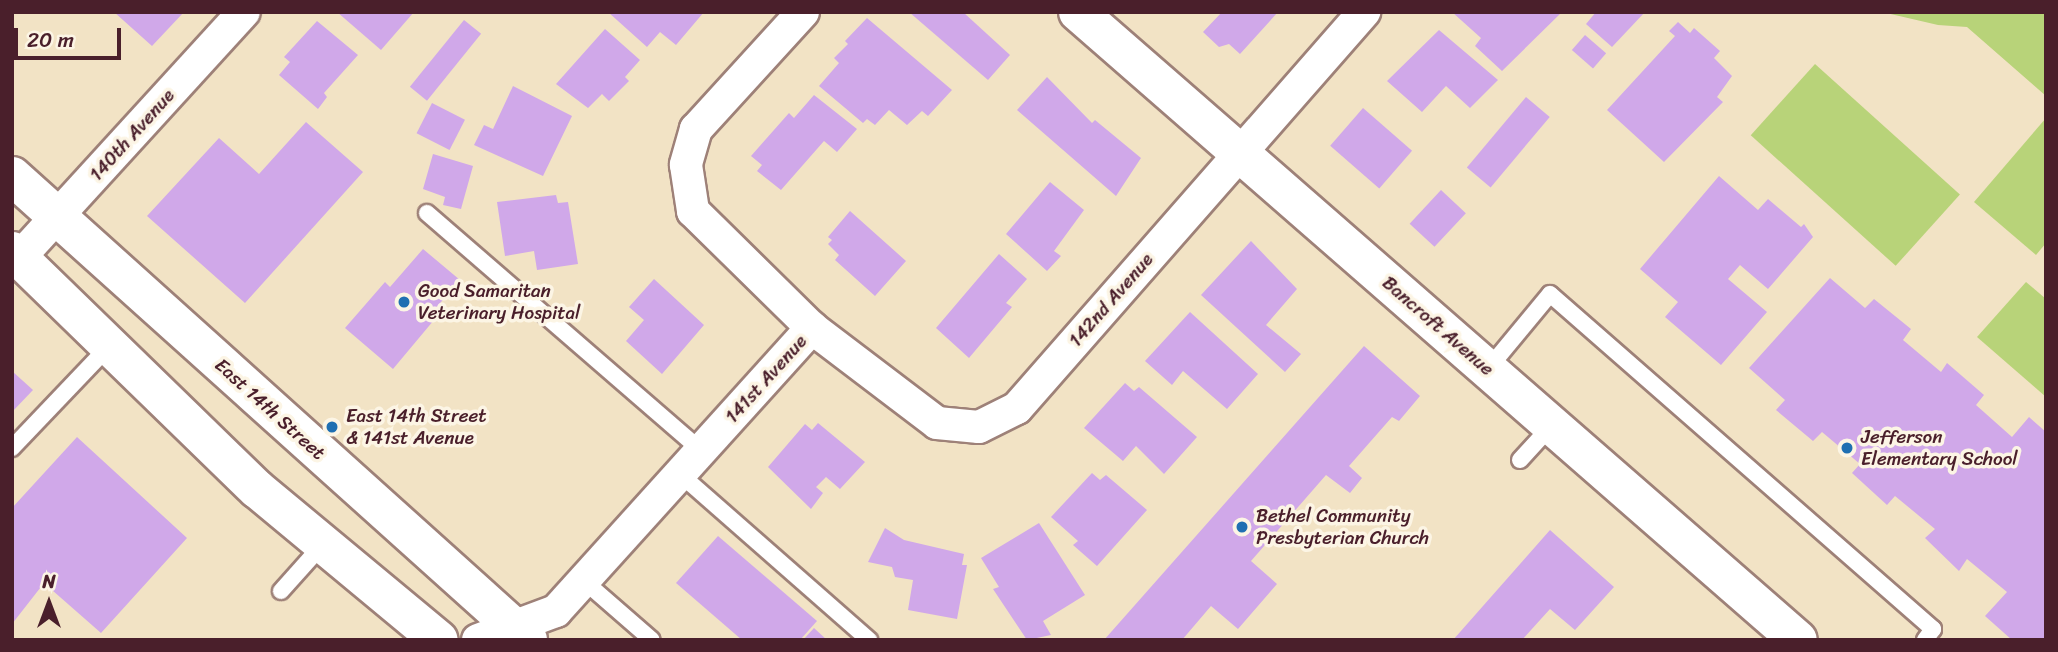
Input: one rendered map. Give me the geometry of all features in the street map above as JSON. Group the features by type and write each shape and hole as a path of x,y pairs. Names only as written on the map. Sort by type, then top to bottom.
{"main road":[{"name":"Bancroft Avenue","path":"1078,12 1798,640"},
{"name":"East 14th Street","path":"12,177 521,633"},
{"path":"16,254 257,489 439,640"}],"street":[{"name":"140th Avenue","path":"16,254 56,218 244,12"},
{"name":"141st Avenue","path":"478,640 521,633 556,611 812,328 693,211 685,165 696,129 803,12"},
{"name":"142nd Avenue","path":"812,328 937,423 979,427 1017,408 1364,12"}],"lane":[{"path":"427,213 702,450"},
{"path":"1488,369 1550,294 1933,629 1925,640"},
{"path":"12,448 110,345"},
{"path":"1520,460 1552,425"},
{"path":"680,474 869,640"},
{"path":"281,591 323,544"},
{"path":"583,580 652,640"}],"green space":[{"path":"1882,12 2046,12 2046,96 1967,27 1938,25"},
{"path":"1815,64 1960,194 1896,266 1751,135"},
{"path":"2046,118 2046,243 2036,255 1974,202"},
{"path":"2026,282 2046,299 2046,397 1977,337"}],"building":[{"path":"114,12 184,12 152,46"},
{"path":"337,12 414,12 381,50"},
{"path":"608,12 704,12 676,45 660,32 647,47"},
{"path":"909,12 963,12 1010,55 988,80"},
{"path":"1222,12 1278,12 1240,54 1229,44 1219,47 1203,32"},
{"path":"1452,12 1562,12 1502,71 1475,46 1481,38"},
{"path":"1596,12 1645,12 1612,47 1586,24"},
{"path":"867,18 952,90 928,116 922,111 907,125 889,110 875,125 867,119 863,123 819,86 839,63 834,58 848,44 845,41"},
{"path":"464,20 481,34 427,101 410,87"},
{"path":"317,21 358,55 324,93 327,97 318,109 279,75 290,62 284,57"},
{"path":"1678,22 1690,33 1694,28 1720,51 1714,58 1732,76 1717,97 1723,102 1664,162 1607,110 1675,36 1669,31"},
{"path":"605,29 640,60 625,77 629,81 609,101 602,94 588,108 556,84"},
{"path":"1439,30 1498,80 1470,108 1446,86 1422,112 1387,81"},
{"path":"1585,35 1606,53 1593,68 1572,50"},
{"path":"1047,77 1092,123 1095,120 1141,158 1116,196 1017,110"},
{"path":"513,86 572,116 543,176 474,145 484,125 493,129"},
{"path":"814,95 857,129 837,152 824,141 781,190 757,171 762,165 751,156 789,113 794,118"},
{"path":"1526,97 1550,117 1491,187 1467,167"},
{"path":"432,103 465,120 450,150 417,133"},
{"path":"1363,108 1412,151 1379,188 1330,146"},
{"path":"306,122 363,172 245,303 147,216 219,138 259,174"},
{"path":"433,154 473,166 461,209 443,205 445,197 423,189"},
{"path":"1719,176 1758,210 1768,199 1801,227 1804,224 1813,237 1768,289 1740,265 1728,279 1767,312 1721,365 1665,317 1678,302 1640,269"},
{"path":"1050,182 1084,210 1054,251 1061,256 1047,271 1006,234"},
{"path":"1441,190 1466,213 1434,247 1410,224"},
{"path":"556,195 558,203 568,202 578,264 537,270 534,251 505,256 497,202"},
{"path":"850,211 906,261 875,296 835,260 839,255 828,244 832,240 828,237"},
{"path":"1251,241 1297,289 1266,325 1301,354 1285,372 1201,295"},
{"name":"Good Samaritan Veterinary Hospital","path":"423,249 460,280 429,316 434,320 393,369 345,328 385,282 390,287"},
{"path":"999,254 1027,279 1006,303 1012,307 969,358 936,328"},
{"path":"1830,278 1865,308 1874,299 1911,329 1903,340 1941,372 1947,363 1984,395 1976,405 2012,437 2029,417 2046,432 2046,640 2012,640 1985,616 2007,592 1967,559 1959,571 1925,538 1935,529 1895,496 1887,505 1852,473 1860,464 1822,432 1813,441 1776,410 1785,400 1749,368"},
{"path":"654,279 704,325 662,374 626,341 644,320 629,307"},
{"path":"1190,312 1258,374 1227,409 1183,371 1172,385 1145,361"},
{"name":"Bethel Community Presbyterian Church","path":"1364,346 1420,396 1399,421 1392,417 1349,466 1362,478 1350,493 1326,475 1251,561 1277,584 1238,629 1211,606 1182,640 1104,640"},
{"path":"12,371 33,390 12,412"},
{"path":"1125,383 1134,391 1139,387 1197,437 1164,474 1136,446 1123,461 1084,428"},
{"path":"818,423 865,462 840,489 826,477 816,487 823,493 811,509 768,467 805,424 812,430"},
{"path":"77,437 187,538 101,633 44,583 12,624 12,508"},
{"path":"1092,473 1100,480 1106,475 1147,510 1097,566 1073,545 1078,541 1051,517"},
{"path":"1039,523 1085,595 1043,621 1051,635 1027,640 993,589 999,587 981,558"},
{"path":"885,528 904,540 964,554 962,565 967,565 957,619 908,610 913,580 895,577 892,567 868,562"},
{"path":"1550,530 1614,587 1575,630 1550,609 1522,640 1453,640"},
{"path":"718,536 817,621 800,640 742,640 676,583"},
{"path":"814,628 827,640 803,640"}],"place":[{"name":"Good Samaritan Veterinary Hospital","path":"404,302"},
{"name":"East 14th Street & 141st Avenue","path":"332,427"},
{"name":"Jefferson Elementary School","path":"1847,448"},
{"name":"Bethel Community Presbyterian Church","path":"1242,527"}]}
